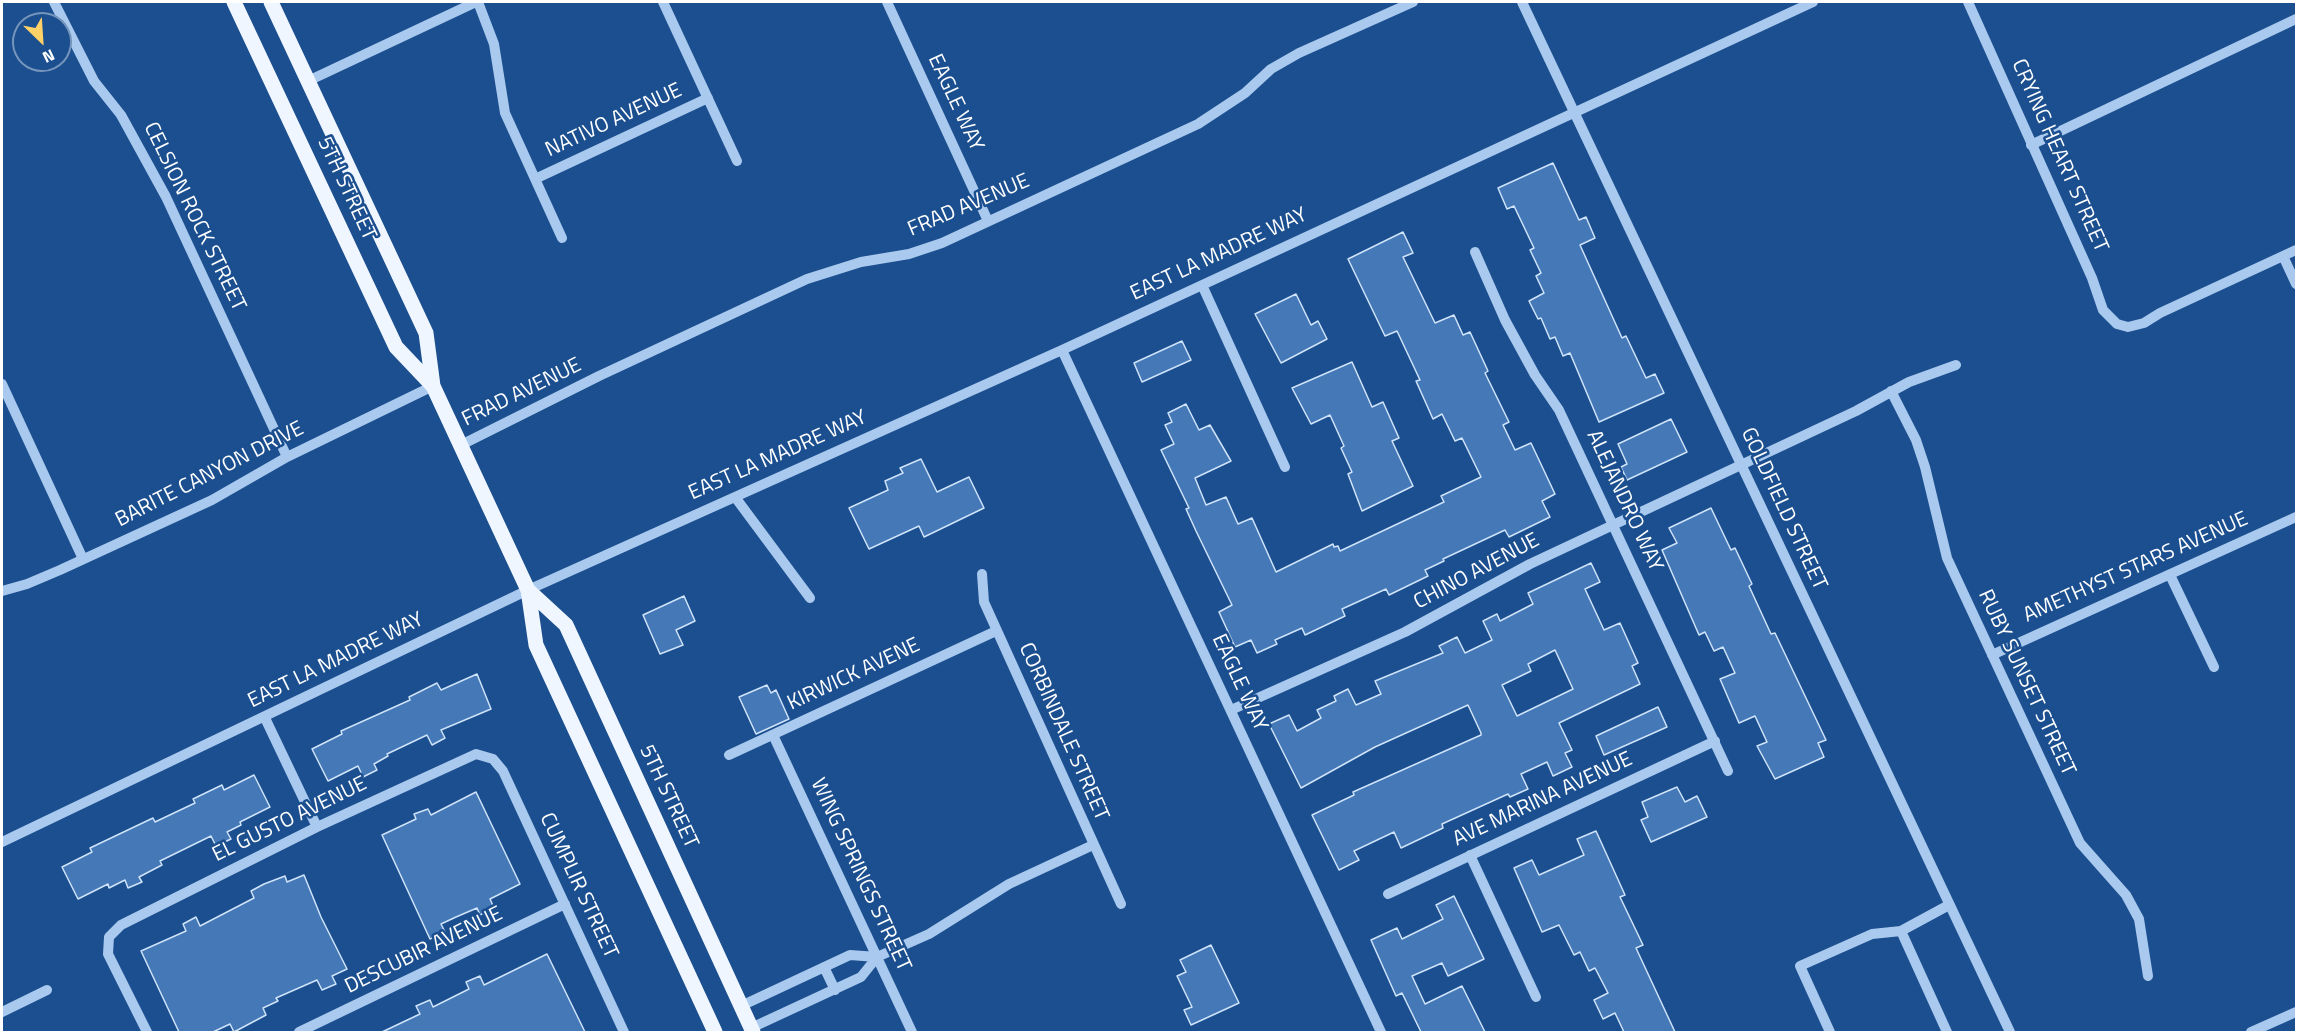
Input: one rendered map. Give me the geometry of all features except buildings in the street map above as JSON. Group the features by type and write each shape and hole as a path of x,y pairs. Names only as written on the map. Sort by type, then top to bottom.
{"main road":[{"name":"5TH STREET","path":"234,2 396,347 433,386"},
{"name":"5TH STREET","path":"271,2 426,333 433,386 528,590 536,645 715,1032"},
{"name":"5TH STREET","path":"528,590 566,625 752,1030"}],"street":[{"name":"CELSION ROCK STREET","path":"54,2 94,81 121,115 166,197 287,457"},
{"path":"308,81 477,2 494,44 505,113 562,238"},
{"path":"663,2 737,161"},
{"name":"EAGLE WAY","path":"887,2 988,221"},
{"name":"FRAD AVENUE","path":"460,445 599,376 807,279 861,262 909,254 942,243 1198,124 1245,93 1271,69 1299,53 1413,2"},
{"name":"GOLDFIELD STREET","path":"1522,2 1572,112 2010,1032"},
{"name":"EAST LA MADRE WAY","path":"2,842 265,718 528,590 1062,350 1813,2"},
{"name":"CRYING HEART STREET","path":"1968,2 2092,278 2103,310 2116,324 2128,327 2144,323 2160,313 2283,256"},
{"path":"2031,145 2296,19"},
{"name":"NATIVO AVENUE","path":"535,179 708,98"},
{"path":"2296,250 2283,256 2296,284"},
{"name":"ALEJANDRO WAY","path":"1475,252 1505,320 1535,375 1559,410 1728,771"},
{"path":"1202,285 1286,467"},
{"name":"EAGLE WAY","path":"1062,350 1381,1032"},
{"name":"CHINO AVENUE","path":"1231,710 1406,632 1530,564 1741,466 1891,391 1956,365"},
{"path":"2,384 83,560"},
{"name":"BARITE CANYON DRIVE","path":"2,591 27,584 83,560 212,500 287,457 433,386"},
{"name":"RUBY SUNSET STREET","path":"1891,391 1916,440 1925,467 1947,558 2080,843 2126,895 2139,919 2148,976"},
{"path":"735,497 810,598"},
{"name":"AMETHYST STARS AVENUE","path":"1992,655 2296,517"},
{"name":"CORBINDALE STREET","path":"982,574 984,602 996,631 1121,904"},
{"path":"2170,574 2214,667"},
{"name":"KIRWICK AVENE","path":"729,755 996,631"},
{"path":"265,718 316,826"},
{"name":"WING SPRINGS STREET","path":"773,735 912,1032"},
{"name":"AVE MARINA AVENUE","path":"1388,894 1715,741"},
{"name":"EL GUSTO AVENUE","path":"147,1032 108,954 109,937 121,925 316,826 476,754 493,759"},
{"name":"CUMPLIR STREET","path":"493,759 504,771 624,1032"},
{"path":"752,1030 861,977 877,957 929,934 1009,884 1093,845"},
{"path":"1470,855 1536,997"},
{"name":"DESCUBIR AVENUE","path":"299,1032 565,904"},
{"path":"1830,1032 1800,966 1872,934 1901,931 1949,905"},
{"path":"1901,931 1947,1032"},
{"path":"741,1006 850,955 877,957"},
{"path":"824,967 835,990"},
{"path":"2,1012 47,990"},
{"path":"2250,1032 2296,1012"}]}
